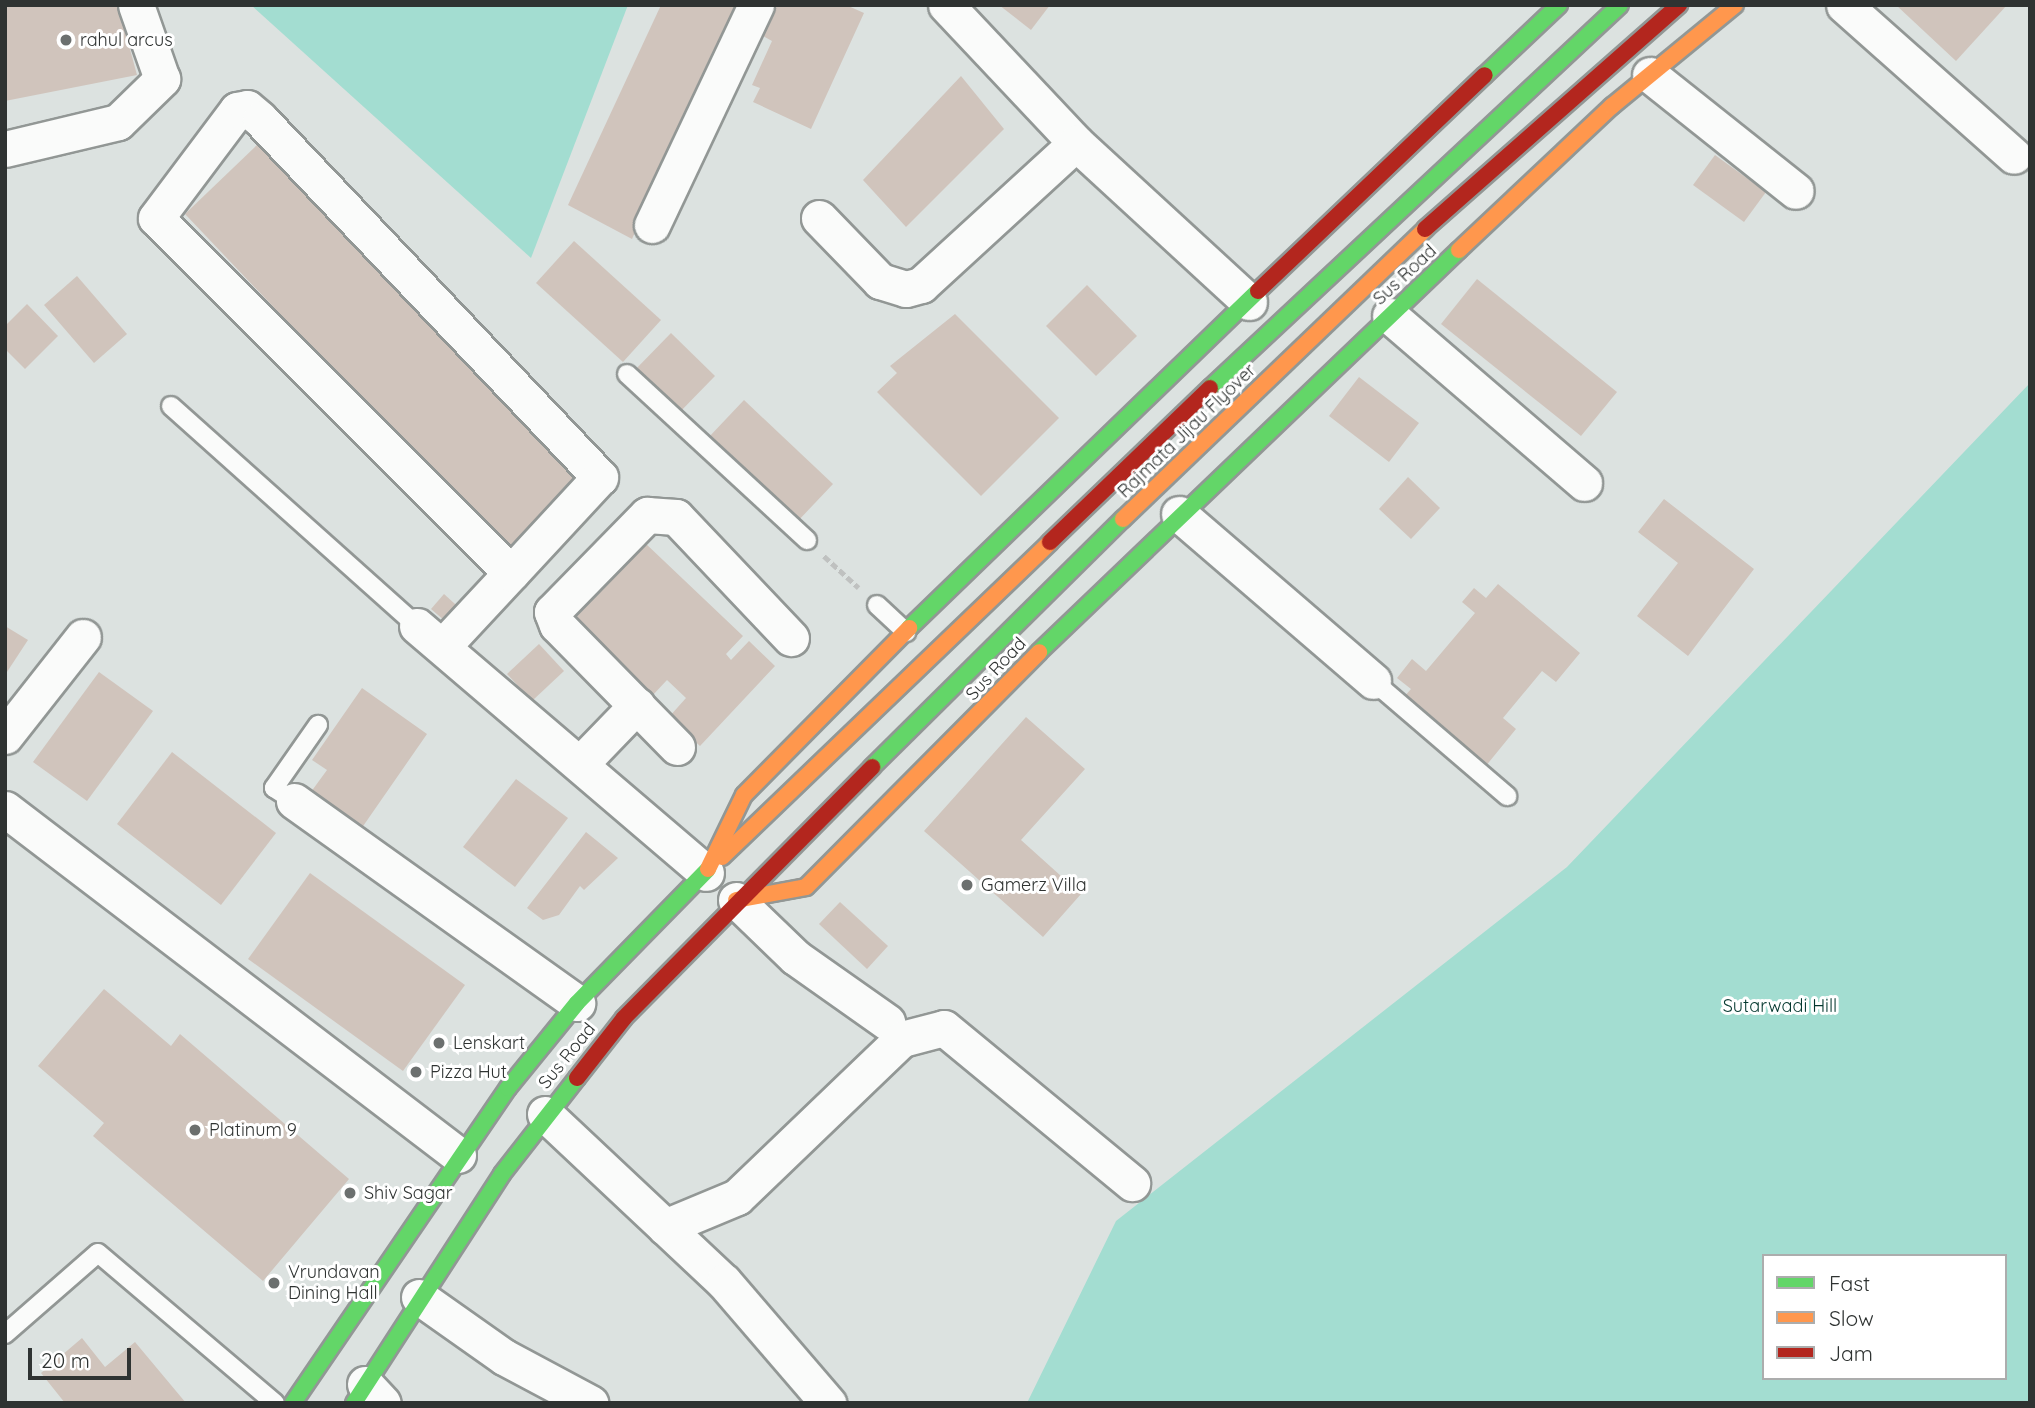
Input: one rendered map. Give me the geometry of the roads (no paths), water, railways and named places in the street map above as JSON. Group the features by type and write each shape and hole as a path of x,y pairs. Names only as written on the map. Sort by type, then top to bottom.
{"main road":[{"name":"Sus Road","path":"293,1403 458,1155 577,1003 706,873 744,795 906,632 1559,5"},
{"name":"Rajmata Jijau Flyover","path":"706,873 1448,160 1620,5"},
{"name":"Rajmata Jijau Flyover","path":"736,900 1464,191 1679,5"},
{"name":"Sus Road","path":"368,1396 419,1297 444,1239 624,1018 736,900 807,887 1179,514 1650,75 1735,5"},
{"path":"414,1218 444,1239"}],"street":[{"path":"5,149 118,122 162,79 136,5"},
{"path":"652,225 756,5"},
{"path":"946,5 1076,143 1249,302"},
{"path":"1844,5 2014,156"},
{"path":"1650,75 1796,191"},
{"path":"511,573 156,218 237,110 247,108 260,119 600,477 511,573 430,636 582,762 706,873"},
{"path":"819,218 880,281 906,289 921,285 1076,143"},
{"path":"1390,316 1584,483"},
{"path":"1179,514 1373,681"},
{"path":"677,747 557,625 552,612 647,515 676,517 791,638"},
{"path":"5,736 83,638"},
{"path":"582,762 637,705"},
{"path":"294,801 577,1003"},
{"path":"5,809 458,1155"},
{"path":"736,900 795,957 887,1022"},
{"path":"665,1227 737,1197 902,1039 944,1028 1132,1183"},
{"path":"545,1114 724,1282 828,1403"},
{"path":"419,1297 504,1357 590,1403"}],"lane":[{"path":"627,374 807,540"},
{"path":"171,407 430,636"},
{"path":"877,605 906,632"},
{"path":"1373,681 1507,796"},
{"path":"294,801 274,788 318,725"},
{"path":"5,1334 98,1253 275,1403"}],"place":[{"name":"rahul arcus","path":"66,40"},
{"name":"Gamerz Villa","path":"967,885"},
{"name":"Lenskart","path":"439,1043"},
{"name":"Pizza Hut","path":"416,1072"},
{"name":"Platinum 9","path":"195,1130"},
{"name":"Shiv Sagar","path":"350,1193"},
{"name":"Vrundavan Dining Hall","path":"274,1283"}],"park label":[{"name":"Sutarwadi Hill","path":"1780,1006"}]}
